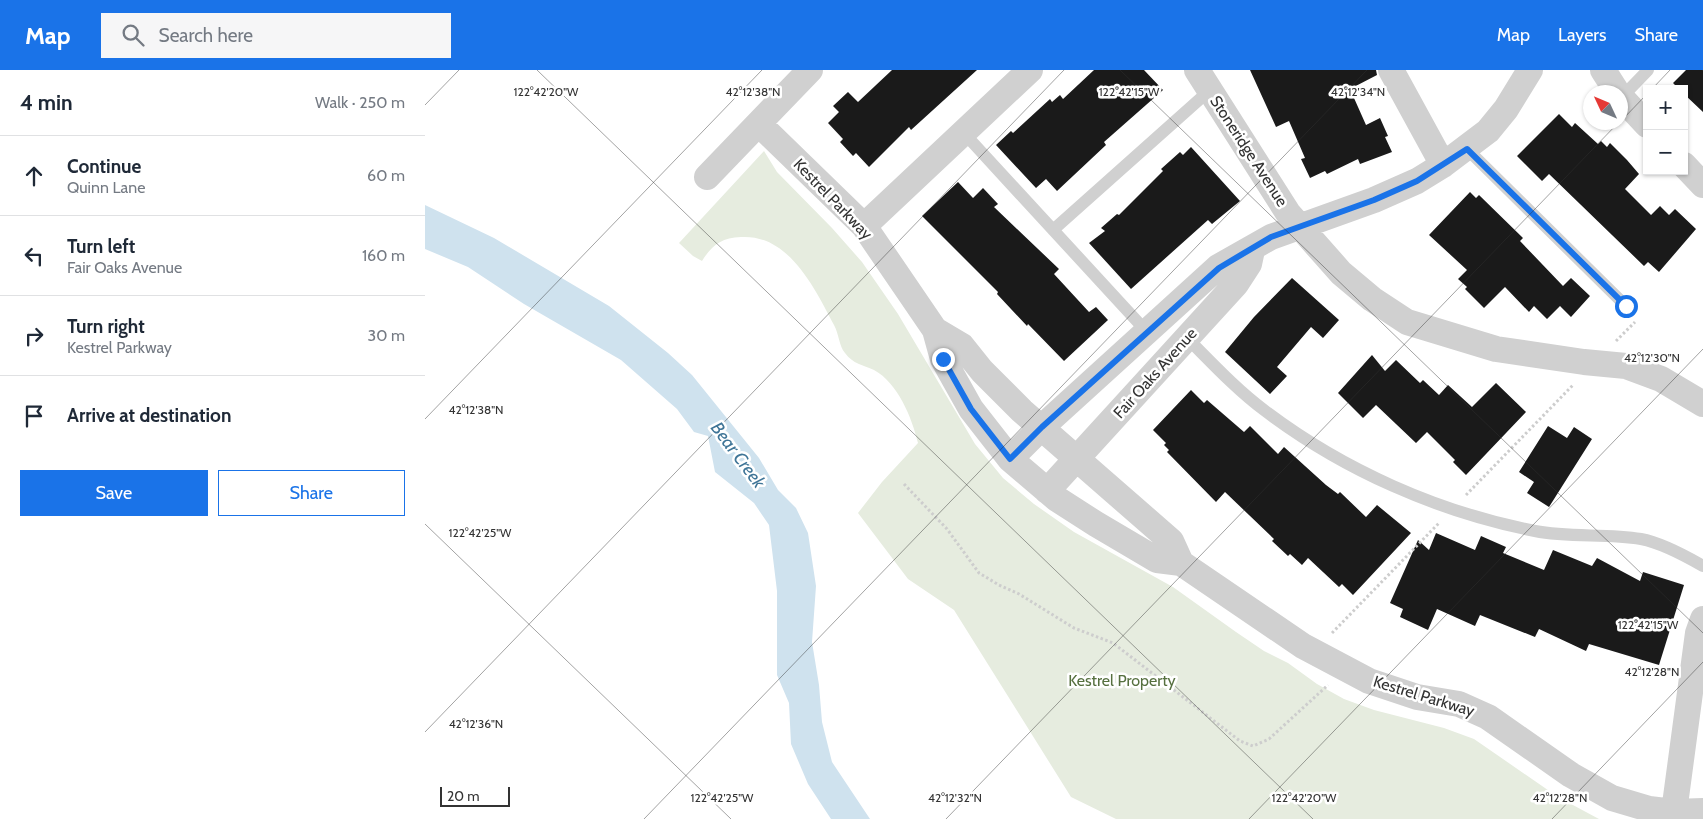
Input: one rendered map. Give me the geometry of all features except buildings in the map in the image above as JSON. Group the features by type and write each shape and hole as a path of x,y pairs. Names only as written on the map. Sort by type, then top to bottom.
{"street":[{"path":"707,176 810,70"},
{"path":"864,226 1029,70"},
{"path":"1391,70 1443,165"},
{"name":"Fair Oaks Avenue","path":"1010,459 1042,427 1219,268 1271,237 1374,200 1417,181 1443,165 1467,149 1488,131 1505,109 1529,70"},
{"path":"1603,70 1612,85"},
{"name":"Stoneridge Avenue","path":"1203,80 1278,198 1299,226 1341,273 1372,299 1407,322 1496,349 1626,366 1661,378 1703,404"},
{"path":"1628,105 1643,121"},
{"name":"Kestrel Parkway","path":"759,124 864,226 935,330 943,359 971,409 1010,459 1047,492 1157,560 1181,563 1303,646 1369,681 1417,697 1459,704 1481,714 1571,775 1612,798 1649,809 1674,812 1703,810"},
{"path":"1688,169 1703,185"},
{"name":"Fair Oaks Avenue","path":"1047,492 1236,284 1249,264 1251,250"},
{"name":"Kestrel Parkway","path":"935,330 962,346 982,371 1022,411 1171,541 1181,563"},
{"path":"1674,812 1698,633 1703,619"}],"lane":[{"path":"1628,88 1648,70"},
{"path":"1053,230 1203,80"},
{"path":"963,132 1147,332"},
{"path":"1467,149 1626,306"},
{"path":"1187,338 1264,410 1319,446 1379,479 1452,510 1537,531 1642,539 1680,553 1703,566"}],"path":[{"path":"1314,652 1641,316"},
{"path":"904,484 947,529 979,573 1019,594 1074,628 1113,643 1239,741 1253,746 1269,739 1346,668"}],"green space":[{"name":"Kestrel Property","path":"764,151 777,172 832,228 862,262 898,314 975,444 1003,478 1034,504 1074,532 1173,587 1264,651 1288,663 1317,684 1344,699 1374,710 1444,728 1474,739 1558,797 1599,819 1116,819 1071,797 954,610 908,579 858,513 882,482 918,443 908,412 897,392 883,376 848,357 841,347 834,325 809,281 787,254 773,244 758,238 741,237 728,239 713,247 702,261 693,256 679,243"}],"water":[{"name":"Bear Creek","path":"425,205 494,238 609,306 668,353 692,375 759,458 778,490 796,508 808,533 816,586 812,642 819,685 822,722 832,762 870,819 831,819 808,784 791,744 789,703 777,675 777,591 769,525 754,503 715,472 708,436 694,432 677,409 621,360 524,304 468,267 425,249"}],"route":[{"path":"943,359 971,409 1010,459 1042,427 1219,268 1271,237 1374,200 1417,181 1467,149 1626,306"}]}
